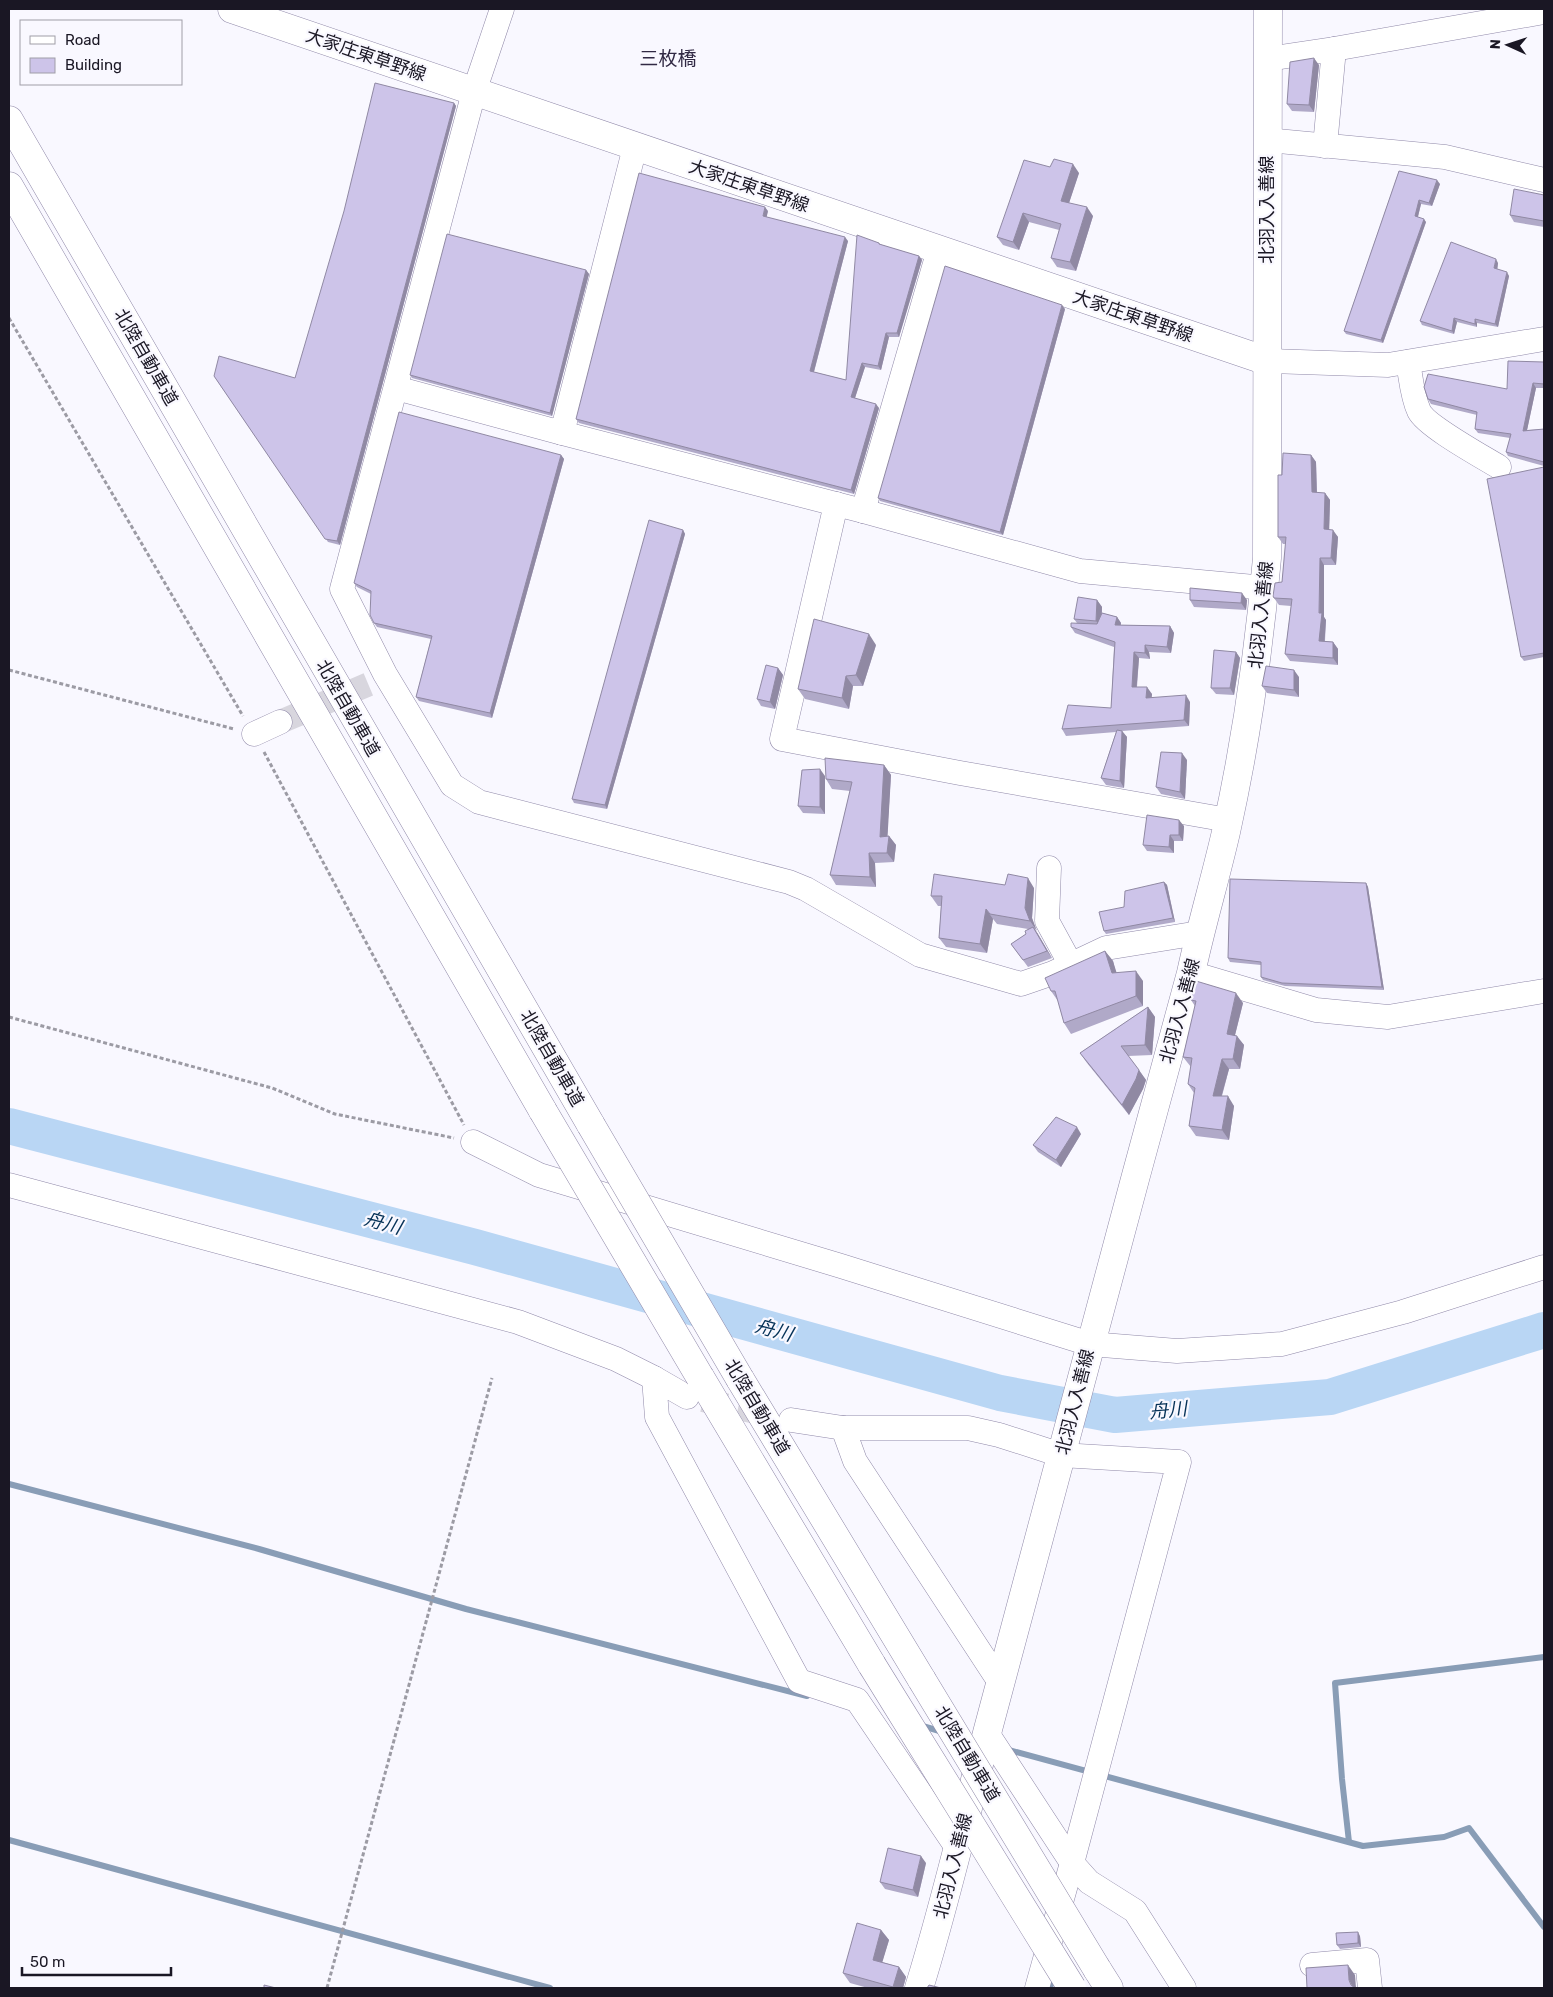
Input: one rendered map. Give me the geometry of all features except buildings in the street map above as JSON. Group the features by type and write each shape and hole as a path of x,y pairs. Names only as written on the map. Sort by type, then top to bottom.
{"main road":[{"name":"大家庄東草野線","path":"232,9 1267,361"},
{"name":"北羽入入善線","path":"919,1988 942,1911 1090,1344 1192,973 1199,933 1228,820 1247,728 1260,640 1267,558 1268,9"},
{"name":"北陸自動車道","path":"9,120 740,1379 1103,1979"},
{"name":"北陸自動車道","path":"9,186 543,1111 693,1387 872,1665 1072,1988"}],"street":[{"path":"502,9 474,92 342,588 380,678 452,785 479,802 788,882 806,889 920,955 1021,984 1053,974 1106,948 1199,933"},
{"path":"1268,59 1544,12"},
{"path":"1325,146 1334,49"},
{"path":"1267,140 1445,157 1544,180"},
{"path":"562,434 636,147"},
{"path":"863,511 939,250"},
{"path":"1267,361 1388,365 1544,339"},
{"path":"1408,362 1412,386 1420,413 1447,436 1499,467"},
{"path":"396,388 562,434 863,511 1080,571 1265,588"},
{"path":"836,504 782,739 970,775 1228,820"},
{"path":"254,734 280,722"},
{"path":"1049,868 1047,921 1072,965"},
{"path":"1192,973 1316,1010 1388,1017 1544,991"},
{"path":"473,1142 539,1175 841,1266 1090,1344 1177,1351 1282,1344 1403,1312 1544,1267"},
{"path":"9,1185 518,1322 616,1360 654,1378 693,1387"},
{"path":"9,1203 28,1202 39,1193"},
{"path":"654,1378 657,1417 799,1681 857,1700 958,1849"},
{"path":"791,1420 843,1428 968,1428 1063,1450 1179,1462 1037,1988"},
{"path":"843,1428 855,1462 1001,1684"},
{"path":"987,1733 1072,1863 1089,1882 1135,1911 1184,1988"},
{"path":"1312,1965 1367,1960 1370,1988"}],"path":[{"path":"9,318 254,734 473,1142"},
{"path":"9,670 254,734"},
{"path":"9,1017 272,1088 335,1114 473,1142"},
{"path":"327,1988 492,1378"}],"waterway":[{"name":"舟川","path":"9,1126 475,1247 1000,1393 1115,1415 1330,1397 1544,1330"},
{"path":"9,1484 259,1549 466,1609 807,1696"},
{"path":"1349,1842 1335,1683 1544,1657"},
{"path":"919,1725 943,1732"},
{"path":"1005,1749 1363,1846 1444,1837 1469,1828 1544,1927"},
{"path":"9,1840 550,1988"},
{"path":"1050,1988 1054,1974"}],"tunnel":[{"path":"280,722 374,682"},
{"path":"703,1400 773,1416"}],"district":[{"name":"三枚橋","path":"668,58"}]}
